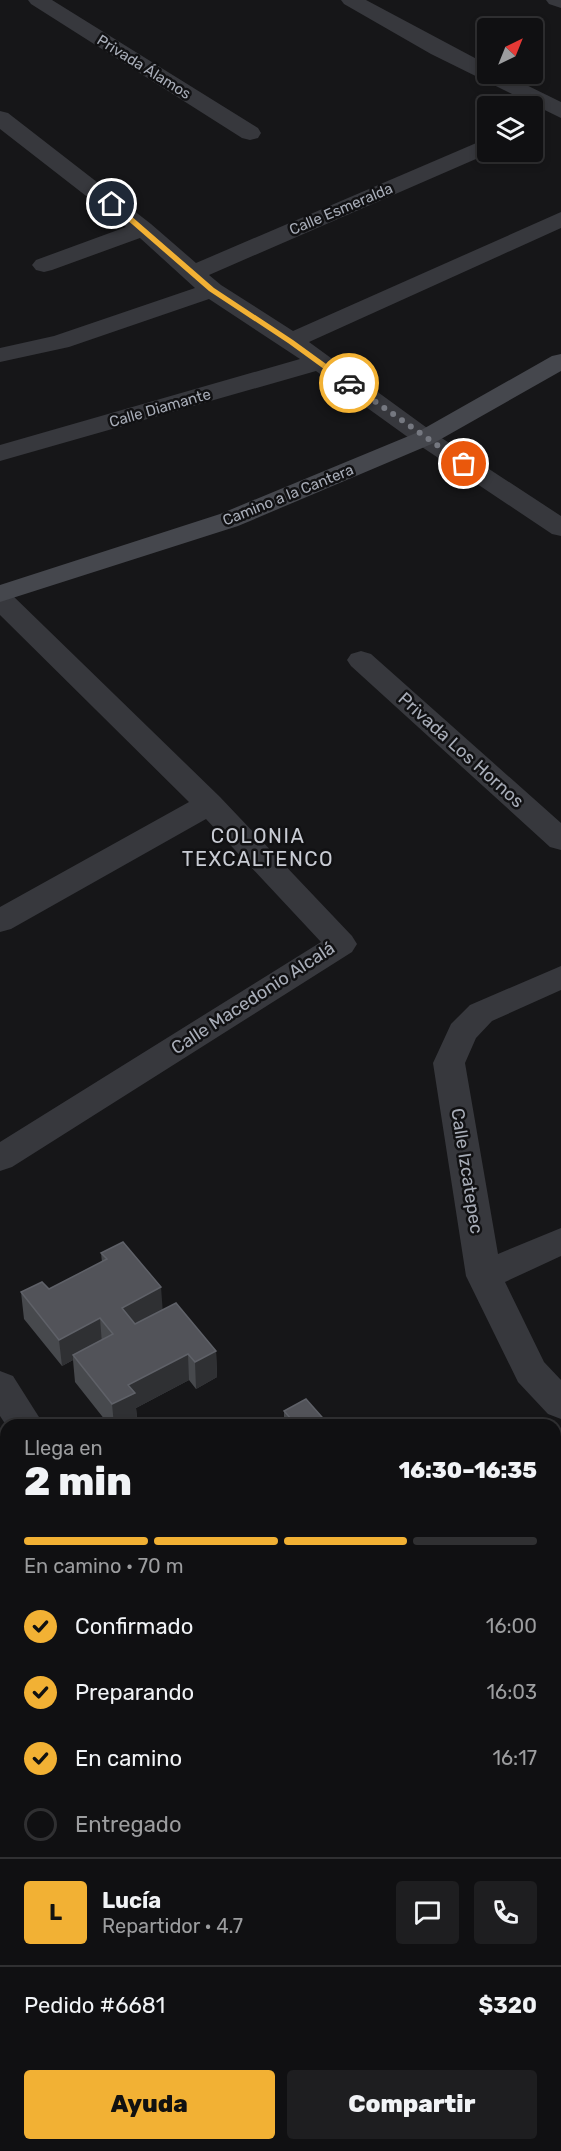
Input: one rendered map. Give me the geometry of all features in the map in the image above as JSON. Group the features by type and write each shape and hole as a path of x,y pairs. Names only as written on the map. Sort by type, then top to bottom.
{"street":[{"name":"Privada Álamos","path":"38,0 250,133"},
{"path":"351,0 555,115"},
{"path":"0,118 143,229 212,290 291,341 425,438 561,528"},
{"name":"Calle Esmeralda","path":"194,273 477,150"},
{"path":"291,341 561,219"},
{"path":"44,265 143,229"},
{"path":"0,355 60,342 212,290"},
{"name":"Camino a la Cantera","path":"0,594 229,519 425,438 561,361"},
{"name":"Calle Diamante","path":"0,453 319,362"},
{"name":"Calle Macedonio Alcalá","path":"0,599 209,804 341,944 0,1158"},
{"name":"Privada Los Hornos","path":"361,660 561,840"},
{"path":"0,921 209,804"},
{"name":"Calle Izcatepec","path":"561,977 481,1013 462,1032 449,1063 484,1276 531,1372 561,1404"},
{"path":"484,1276 561,1241"},
{"path":"0,1386 22,1419"}],"lane":[{"path":"555,0 561,3"}],"building":[{"path":"123,1242 161,1287 122,1308 135,1324 176,1303 216,1351 195,1362 188,1354 128,1385 135,1393 112,1404 73,1355 113,1334 100,1318 59,1340 21,1292 42,1282 49,1289 107,1259 101,1253"},
{"path":"306,1399 324,1419 291,1419 284,1411"}],"way so far":[{"path":"349,383 464,464"}],"district":[{"name":"COLONIA TEXCALTENCO","path":"258,848"}],"route":[{"path":"112,204 212,290 291,341 349,383"}]}
